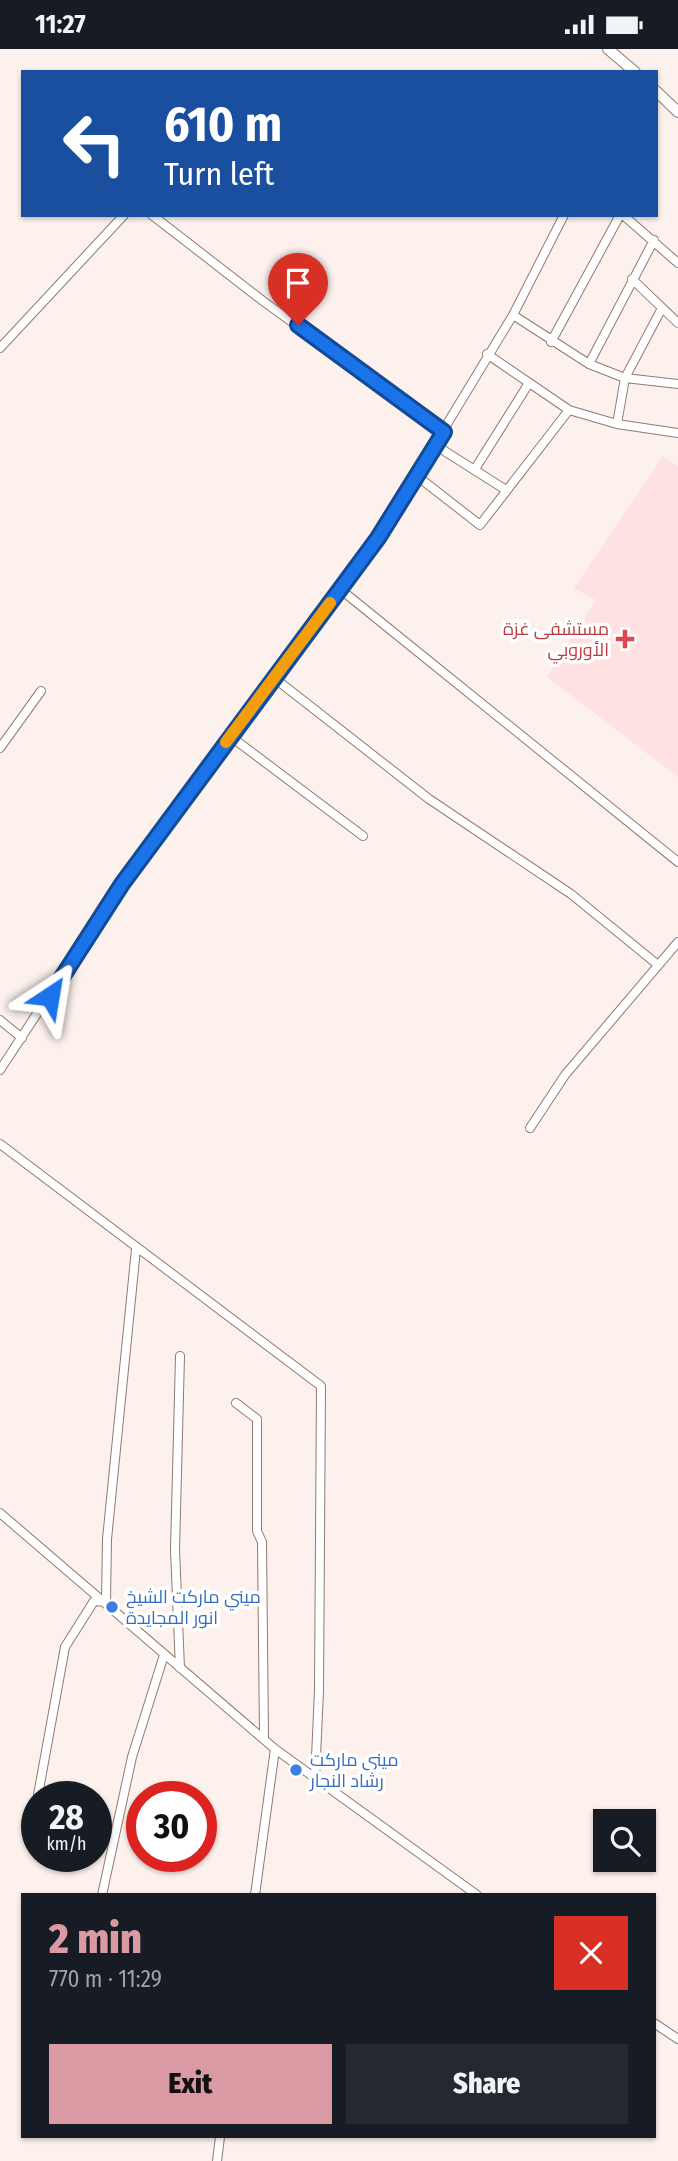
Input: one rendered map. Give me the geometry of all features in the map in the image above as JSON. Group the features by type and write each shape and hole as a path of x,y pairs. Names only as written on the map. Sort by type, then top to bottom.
{"street":[{"path":"608,49 633,70"},
{"path":"658,93 678,112"},
{"path":"0,348 122,217"},
{"path":"155,217 444,432"},
{"path":"0,1070 122,884 378,538 513,315 563,217"},
{"path":"551,342 621,217"},
{"path":"625,217 678,263"},
{"path":"589,364 654,240"},
{"path":"632,279 678,323"},
{"path":"617,424 625,378 662,308"},
{"path":"513,315 551,342 589,364 625,378 678,384"},
{"path":"487,354 569,410 617,424 678,433"},
{"path":"475,469 529,383"},
{"path":"417,476 480,525 569,410"},
{"path":"435,445 506,490"},
{"path":"340,589 678,862"},
{"path":"273,677 429,799 571,894 658,965"},
{"path":"0,748 41,691"},
{"path":"230,736 363,836"},
{"path":"530,1128 565,1075 678,942"},
{"path":"0,1020 22,1038"},
{"path":"0,1144 136,1249 321,1385 319,1691 315,1779"},
{"path":"106,1602 107,1539 136,1249"},
{"path":"180,1356 175,1553 180,1668"},
{"path":"236,1403 257,1419 257,1531 262,1542 264,1738"},
{"path":"0,1513 275,1749 474,1893"},
{"path":"41,1781 65,1647 94,1601 106,1602"},
{"path":"102,1893 132,1757 164,1655"},
{"path":"255,1893 275,1749"},
{"path":"656,2024 678,2039"},
{"path":"217,2161 220,2138"}],"shaded area":[{"name":"مستشفى غزة الأوروبي","path":"663,456 678,466 678,777 547,677 596,600 574,588"}],"slow traffic":[{"path":"226,742 330,603"}],"place":[{"name":"مستشفى غزة الأوروبي","path":"625,639"},
{"name":"ميني ماركت الشيخ انور المجايدة","path":"112,1607"},
{"name":"ميني ماركت رشاد النجار","path":"296,1770"}],"route":[{"path":"50,996 122,884 378,538 444,432 298,325"}]}
